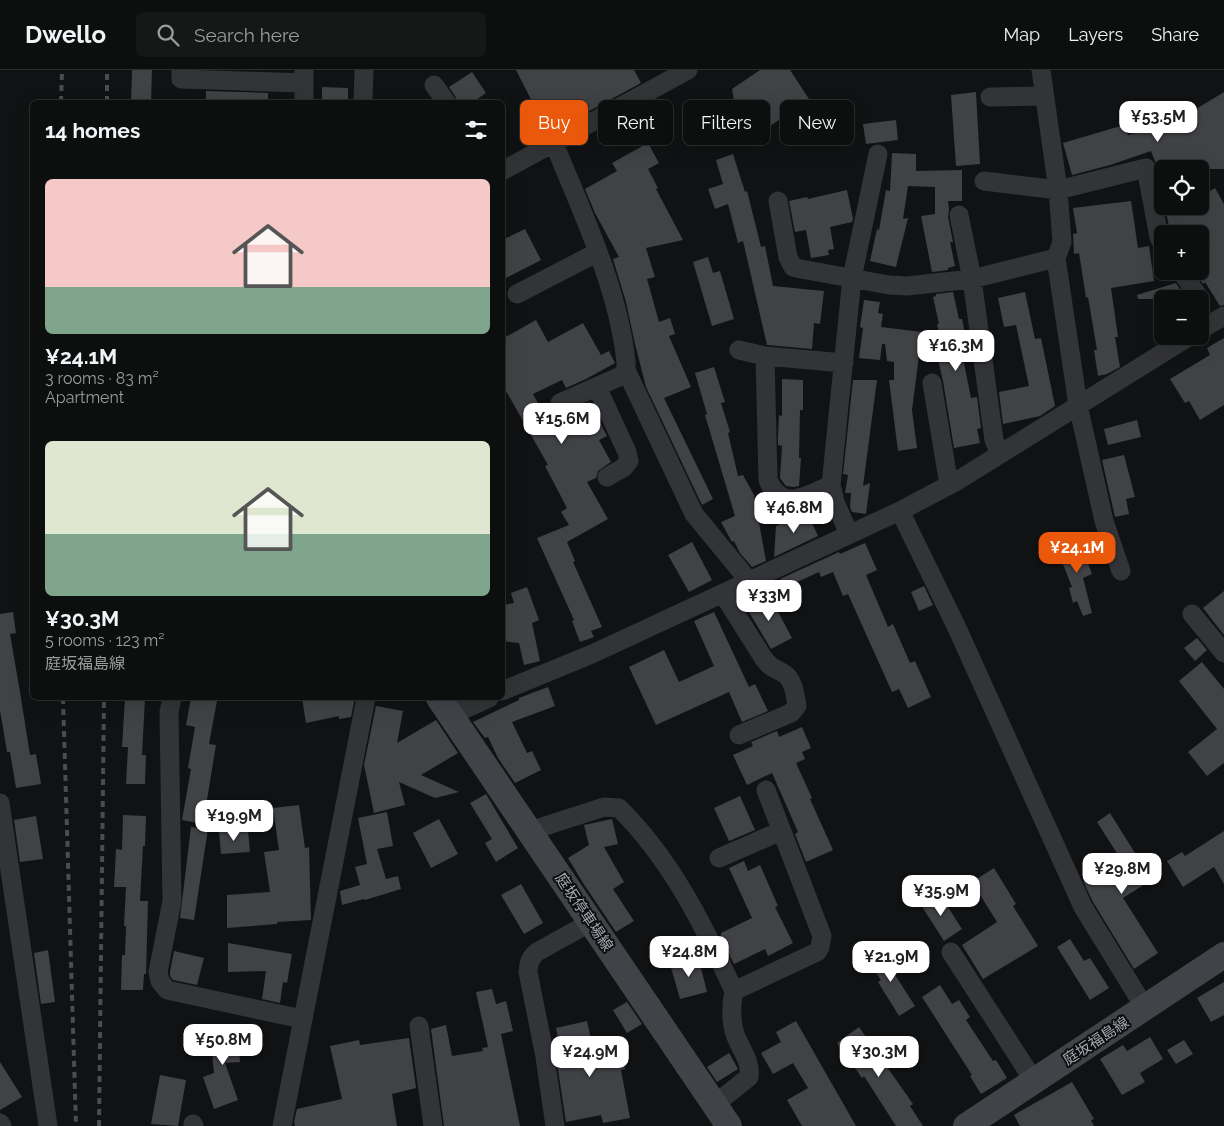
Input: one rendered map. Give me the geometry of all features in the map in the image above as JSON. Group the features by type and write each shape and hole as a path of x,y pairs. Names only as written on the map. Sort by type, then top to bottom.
{"main road":[{"name":"庭坂停車場線","path":"445,706 722,1116"},
{"name":"庭坂福島線","path":"966,1126 993,1119 1034,1082 1224,955"}],"street":[{"path":"181,70 181,79 304,76 304,100"},
{"path":"363,100 364,70"},
{"path":"588,122 662,76 688,70"},
{"path":"1040,70 1058,190 1062,242 1056,258 1078,406 1104,521 1121,571"},
{"path":"434,85 445,100"},
{"path":"990,97 1044,96"},
{"path":"505,169 550,145"},
{"path":"555,145 598,252 615,308 625,351 626,370 694,514 749,581"},
{"path":"849,534 835,502 831,485 852,278 878,154"},
{"path":"984,181 1058,190 1146,168 1157,225"},
{"path":"778,201 788,257 793,267 889,285 907,286 972,279 1056,258"},
{"path":"959,215 972,279 994,440 1000,454"},
{"path":"518,294 598,252"},
{"path":"505,690 592,654 900,511 949,485 1176,345"},
{"path":"739,350 765,356 844,362"},
{"path":"765,356 768,480 772,490 777,496 798,499 831,485"},
{"path":"560,403 620,376 626,370"},
{"path":"932,383 949,485"},
{"path":"597,387 627,452 629,461 624,468 607,477"},
{"path":"900,511 958,628 1083,907 1145,1008"},
{"path":"723,594 764,659 772,668 785,674 794,689 797,706 791,713 739,735"},
{"path":"1192,614 1224,653"},
{"path":"172,700 169,712 172,901 158,972 160,980 167,990 302,1019"},
{"path":"282,1126 366,700"},
{"path":"445,706 477,700"},
{"path":"734,992 817,952 822,936 766,790"},
{"path":"531,833 542,827 604,807 619,808 641,832 688,898 734,992 731,1008 734,1033 750,1070 749,1077 722,1116"},
{"path":"1,812 6,894 48,1126"},
{"path":"719,858 781,831"},
{"path":"555,1126 528,963 530,958 537,952 591,922"},
{"path":"951,952 1034,1082"},
{"path":"420,1026 433,1126"}],"building":[{"path":"132,70 152,70 151,100 131,100"},
{"path":"516,70 634,70 641,83 610,100 598,100 598,106 588,112 588,100 531,100"},
{"path":"760,70 790,70 809,99 780,100 780,119 770,126 770,100 734,100 732,89"},
{"path":"472,72 486,93 476,100 456,100 449,87"},
{"path":"322,87 348,88 348,100 322,100"},
{"path":"206,91 268,93 268,100 206,100"},
{"path":"976,92 980,164 956,166 951,95"},
{"path":"1224,92 1224,169 1209,169 1209,160 1154,160 1151,151 1072,175 1063,143 1124,125 1128,135 1178,120"},
{"path":"896,120 898,140 866,144 863,124"},
{"path":"644,145 649,145 659,163 648,169 658,188 656,189 683,240 646,248 655,277 647,279 659,322 670,318 675,334 669,336 691,387 664,398 713,499 702,505 646,387 626,302 613,259 619,257 595,213 585,189 617,171 612,163"},
{"path":"892,153 916,154 916,171 962,170 962,201 948,201 948,217 953,242 950,242 955,266 948,268 948,270 932,272 921,216 935,214 935,187 908,186 903,219 908,218 896,267 870,261 877,229 879,230 886,190 890,191"},
{"path":"733,154 745,192 747,191 761,247 765,246 773,286 824,291 820,324 814,323 812,349 767,345 743,241 738,243 728,204 715,209 708,189 723,184 716,160"},
{"path":"1215,188 1224,204 1224,305 1220,306 1205,282 1203,284 1200,280 1209,280 1209,225 1169,225 1167,215 1209,215 1209,192"},
{"path":"847,190 852,222 830,227 834,249 828,250 829,255 811,258 806,230 795,232 789,201 807,197 808,199"},
{"path":"1131,201 1138,248 1149,246 1154,281 1111,288 1118,337 1115,337 1120,367 1107,374 1098,376 1094,350 1097,350 1088,297 1086,298 1079,253 1074,254 1073,234 1077,233 1073,208"},
{"path":"525,229 541,260 505,278 505,239"},
{"path":"708,257 713,273 720,271 734,319 712,326 693,262"},
{"path":"1176,283 1180,290 1154,290 1154,299 1138,299 1137,295"},
{"path":"953,292 959,319 962,319 969,352 962,353 971,398 977,397 981,428 977,429 980,443 954,448 943,381 932,334 939,334 937,324 939,324 933,297 936,294"},
{"path":"1025,292 1035,339 1041,338 1055,406 1040,416 1003,424 999,392 1029,386 1016,325 1004,327 998,298"},
{"path":"864,300 880,302 878,313 883,314 881,327 922,332 912,410 917,448 898,451 889,380 894,380 894,362 887,361 885,344 882,344 880,360 859,358 863,328 860,327"},
{"path":"536,320 548,342 583,323 601,355 609,351 615,363 566,388 562,380 533,394 550,425 553,426 577,412 575,408 589,402 607,436 599,440 611,462 598,471 596,478 587,482 608,519 567,542 575,561 573,562 602,627 591,631 594,637 580,642 572,621 574,620 537,538 569,525 561,512 567,508 545,466 548,465 505,389 505,337"},
{"path":"1224,338 1224,405 1200,420 1189,401 1185,403 1170,379 1210,355 1207,348"},
{"path":"714,367 725,402 721,403 730,432 728,433 738,476 743,475 754,495 766,561 752,567 740,553 734,541 732,542 721,522 735,516 705,415 707,414 695,373"},
{"path":"782,379 803,380 803,410 800,410 799,458 801,458 799,486 794,487 786,486 780,478 782,446 778,445 778,437 779,415 782,416"},
{"path":"853,380 877,380 863,486 870,483 866,514 852,512 850,507 851,493 845,493 848,475 843,474"},
{"path":"1137,420 1141,437 1108,445 1104,429"},
{"path":"1124,455 1135,497 1126,499 1129,514 1115,517 1102,460"},
{"path":"807,512 818,536 774,557 776,526"},
{"path":"1079,540 1092,574 1083,578 1092,613 1083,616 1077,601 1073,603 1069,588 1072,587 1057,549"},
{"path":"692,542 712,580 689,592 668,555"},
{"path":"865,543 877,570 866,575 888,627 893,624 910,663 915,661 931,697 908,708 899,689 892,692 848,594 843,596 833,572 821,577 819,572 784,588 780,579 839,552 840,554"},
{"path":"924,586 933,605 919,611 911,592"},
{"path":"527,587 539,620 532,623 540,661 524,665 519,643 505,641 505,604 514,603 511,593"},
{"path":"1224,591 1224,635 1203,608"},
{"path":"769,595 792,638 771,649 746,607"},
{"path":"13,612 16,633 10,634 30,755 36,754 41,784 16,788 10,752 7,752 0,710 0,614"},
{"path":"714,612 749,687 755,684 768,711 742,722 729,692 656,725 629,667 664,650 679,682 714,666 694,621"},
{"path":"1197,638 1207,650 1195,661 1184,648"},
{"path":"1202,662 1224,689 1224,763 1207,776 1188,752 1217,729 1179,681"},
{"path":"548,687 555,706 512,722 527,753 532,751 541,770 515,783 498,758 488,737 485,738 473,722 519,700 519,698"},
{"path":"125,700 145,700 142,755 146,755 145,784 126,784 128,747 122,747"},
{"path":"191,700 217,701 209,744 216,745 203,824 182,820 191,769 188,768 195,727 186,725"},
{"path":"302,700 353,700 354,702 351,717 339,719 339,716 306,723"},
{"path":"376,706 403,711 397,743 436,720 458,753 421,775 459,792 435,798 399,782 405,805 374,813 364,765"},
{"path":"802,727 811,748 802,752 805,759 796,763 833,850 806,862 795,834 798,832 772,773 747,785 733,755 753,746 751,742 777,731 779,737"},
{"path":"486,794 518,848 496,862 485,843 492,839 470,803"},
{"path":"740,796 755,830 729,841 714,808"},
{"path":"299,805 305,848 309,847 311,920 227,928 227,895 270,892 264,852 279,850 273,808"},
{"path":"387,812 393,846 377,849 386,879 398,876 401,889 342,905 340,891 360,885 355,867 367,864 358,818"},
{"path":"1110,813 1140,861 1144,858 1156,877 1123,898 1158,953 1134,969 1093,902 1083,881 1120,858 1097,822"},
{"path":"123,815 146,816 140,901 148,901 146,974 144,974 143,990 121,990 122,955 125,955 126,887 114,887 116,849 122,850"},
{"path":"36,816 43,859 20,862 14,820"},
{"path":"439,819 458,854 431,868 413,833"},
{"path":"612,819 618,844 604,847 624,882 613,889 634,921 616,932 568,858 589,845 584,825"},
{"path":"191,827 208,829 194,920 180,918"},
{"path":"248,830 250,852 221,854 219,832"},
{"path":"1224,831 1224,884 1214,867 1183,887 1167,861 1182,852 1185,856"},
{"path":"744,861 748,871 760,865 778,906 775,907 793,943 768,956 765,949 734,964 721,938 721,933 752,918 729,868"},
{"path":"994,868 1016,904 1013,906 1038,946 983,979 962,945 997,922 972,882"},
{"path":"521,884 543,923 524,934 501,895"},
{"path":"939,893 962,929 944,941 921,905"},
{"path":"1070,939 1084,961 1090,958 1109,988 1090,1000 1057,947"},
{"path":"228,943 292,954 287,983 283,982 280,1003 262,999 266,971 228,972"},
{"path":"882,949 892,965 890,967 915,1006 899,1016 878,982 881,980 867,960"},
{"path":"48,950 55,1002 41,1004 34,953"},
{"path":"174,951 204,958 197,985 173,980 170,976"},
{"path":"698,956 707,992 680,999 670,964"},
{"path":"1224,982 1224,1015 1211,1022 1197,998"},
{"path":"940,985 952,1004 959,1000 970,1017 966,1020 993,1061 996,1060 1007,1078 981,1094 970,1076 972,1075 922,997"},
{"path":"492,989 496,1004 506,1001 513,1031 501,1034 520,1126 444,1126 431,1029 446,1025 452,1056 483,1051 482,1048 488,1047 476,992"},
{"path":"627,1002 642,1024 627,1033 613,1010"},
{"path":"587,1021 594,1054 621,1049 625,1069 621,1070 630,1118 603,1123 601,1115 566,1122 557,1063 563,1062 556,1028"},
{"path":"796,1021 856,1126 802,1126 787,1100 808,1088 793,1063 773,1074 761,1053 781,1042 776,1032"},
{"path":"237,1026 240,1062 225,1063 238,1100 214,1109 203,1077 214,1073 210,1029"},
{"path":"859,1027 913,1104 910,1106 923,1126 896,1126 864,1076 862,1078 837,1043"},
{"path":"1150,1037 1163,1059 1140,1073 1145,1082 1122,1095 1100,1059 1123,1045 1127,1051"},
{"path":"409,1038 416,1088 392,1094 397,1126 295,1126 297,1109 342,1099 330,1046 359,1040 360,1045"},
{"path":"1184,1040 1193,1054 1176,1064 1167,1050"},
{"path":"729,1053 738,1069 717,1082 707,1067"},
{"path":"0,1062 22,1097 0,1110"},
{"path":"160,1075 186,1080 178,1126 151,1124"},
{"path":"1072,1082 1094,1119 1091,1120 1094,1126 1020,1126 1014,1115"}],"railway":[{"path":"61,100 62,70"},
{"path":"107,70 107,100"},
{"path":"63,700 76,1126"},
{"path":"99,1126 104,700"}]}
